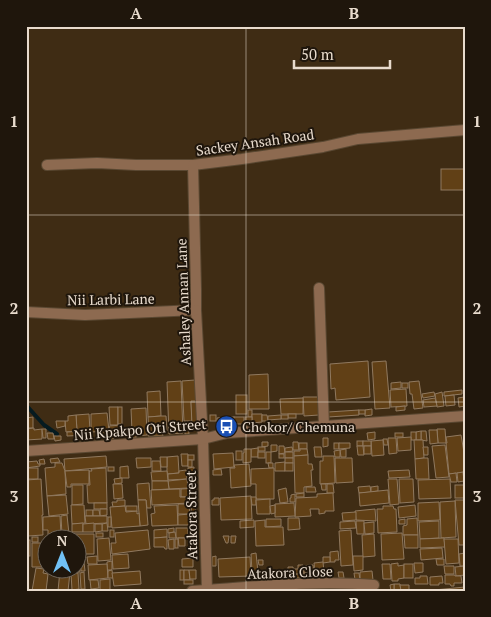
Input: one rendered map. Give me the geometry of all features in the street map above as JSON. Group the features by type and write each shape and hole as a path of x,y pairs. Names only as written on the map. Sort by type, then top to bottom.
{"street":[{"name":"Sackey Ansah Road","path":"47,164 193,165 323,147 358,139 465,130"},
{"name":"Ashaley Annan Lane","path":"193,165 196,310 203,439"},
{"path":"319,288 324,426"},
{"name":"Nii Larbi Lane","path":"26,312 85,315 196,310"},
{"name":"Nii Kpakpo Oti Street","path":"26,451 203,439 227,433 465,416"},
{"name":"Atakora Street","path":"203,439 207,590"},
{"name":"Atakora Close","path":"192,591 273,585 356,583 374,585"}],"building":[{"path":"441,169 465,169 465,190 441,190"},
{"path":"368,361 370,397 336,400 335,388 331,389 330,364"},
{"path":"386,361 390,408 375,409 372,362"},
{"path":"268,374 269,409 249,409 249,375"},
{"path":"195,380 196,401 191,401 192,421 184,421 182,381"},
{"path":"181,381 183,433 169,434 167,382"},
{"path":"419,381 423,408 414,409 409,382"},
{"path":"401,382 401,388 391,389 391,383"},
{"path":"402,383 408,383 408,388 402,388"},
{"path":"406,389 407,406 391,407 390,390"},
{"path":"462,390 462,394 444,396 444,392"},
{"path":"160,391 161,416 148,417 147,392"},
{"path":"434,392 435,396 423,398 422,394"},
{"path":"442,392 444,406 437,407 435,394"},
{"path":"236,395 247,395 247,414 236,414"},
{"path":"454,395 455,405 446,406 445,396"},
{"path":"303,397 319,397 319,415 304,416"},
{"path":"464,397 465,406 459,407 458,398"},
{"path":"303,398 303,414 281,414 280,399"},
{"path":"435,398 437,406 424,407 423,400"},
{"path":"191,402 197,402 198,426 192,426"},
{"path":"405,406 405,410 396,411 396,407"},
{"path":"109,407 118,407 118,425 110,425"},
{"path":"118,407 122,407 122,424 118,424"},
{"path":"146,408 147,435 136,436 136,431 132,431 131,409"},
{"path":"372,409 372,415 365,416 365,410"},
{"path":"248,410 252,410 252,417 248,417"},
{"path":"359,410 359,415 328,417 328,412"},
{"path":"359,410 365,410 365,414 359,414"},
{"path":"107,413 109,431 91,432 91,414"},
{"path":"89,414 90,431 77,431 76,415"},
{"path":"252,414 262,414 262,422 252,423"},
{"path":"288,414 296,414 296,418 288,418"},
{"path":"76,415 77,431 66,432 65,421 68,421 68,416"},
{"path":"210,415 216,415 216,421 210,421"},
{"path":"262,415 267,415 268,421 262,421"},
{"path":"281,415 288,415 288,419 281,419"},
{"path":"281,415 281,419 268,420 268,416"},
{"path":"166,416 167,431 149,432 148,417"},
{"path":"33,417 33,428 26,428 26,418"},
{"path":"226,417 226,425 217,425 217,418"},
{"path":"227,417 234,417 234,423 227,423"},
{"path":"234,417 244,417 244,424 234,424"},
{"path":"245,417 252,417 252,423 245,423"},
{"path":"56,421 65,421 65,426 57,428"},
{"path":"185,424 188,424 189,434 185,434"},
{"path":"122,425 122,431 110,431 109,426"},
{"path":"34,428 34,430 42,429 42,439 26,440 26,429"},
{"path":"42,429 46,429 46,438 43,438"},
{"path":"437,429 445,429 446,443 438,443"},
{"path":"429,430 437,430 438,443 430,444"},
{"path":"89,431 89,435 67,436 67,432"},
{"path":"113,431 114,439 108,439 108,432"},
{"path":"123,431 123,437 115,437 115,432"},
{"path":"421,431 426,431 427,441 421,440"},
{"path":"421,431 421,440 416,440 416,432"},
{"path":"100,432 108,432 108,436 100,437"},
{"path":"130,432 136,432 136,438 130,438"},
{"path":"162,432 163,436 148,436 148,433"},
{"path":"375,432 375,439 368,440 367,433"},
{"path":"411,432 416,432 416,440 411,440"},
{"path":"47,433 53,433 54,439 48,439"},
{"path":"395,433 403,433 403,437 395,437"},
{"path":"90,435 90,439 80,440 80,436"},
{"path":"461,435 465,458 465,472 449,474 446,437"},
{"path":"54,436 61,436 61,440 55,441"},
{"path":"411,437 411,450 398,451 397,438"},
{"path":"323,438 328,438 328,446 323,447"},
{"path":"388,438 396,438 397,453 389,454"},
{"path":"383,439 387,439 388,445 384,445"},
{"path":"383,440 384,455 372,456 371,441"},
{"path":"414,440 423,440 424,458 415,459"},
{"path":"357,441 363,441 363,446 357,446"},
{"path":"363,441 371,441 371,446 363,446"},
{"path":"262,442 268,442 268,446 262,447"},
{"path":"293,442 298,442 299,450 293,450"},
{"path":"299,443 307,443 307,449 299,449"},
{"path":"334,443 339,443 339,449 334,449"},
{"path":"339,443 350,443 350,448 339,449"},
{"path":"271,445 277,445 277,451 271,452"},
{"path":"445,445 449,477 436,478 432,446"},
{"path":"279,446 284,446 285,453 279,454"},
{"path":"357,446 363,446 364,455 358,455"},
{"path":"364,446 371,446 371,454 364,454"},
{"path":"258,447 265,447 265,451 258,451"},
{"path":"292,447 293,451 285,452 285,448"},
{"path":"314,447 321,447 322,457 315,457"},
{"path":"423,447 428,447 428,455 424,455"},
{"path":"258,448 258,457 251,457 251,449"},
{"path":"244,449 251,449 251,462 243,463"},
{"path":"300,449 307,449 308,455 294,456 294,451 300,451"},
{"path":"346,449 346,457 341,457 340,450"},
{"path":"340,450 340,457 335,457 334,451"},
{"path":"236,451 242,451 242,460 236,460"},
{"path":"258,452 265,452 265,458 258,458"},
{"path":"266,452 271,452 271,463 266,463"},
{"path":"285,452 293,452 293,458 285,458"},
{"path":"233,453 234,467 214,469 213,454"},
{"path":"181,454 188,454 188,466 182,466"},
{"path":"279,454 284,454 284,458 279,458"},
{"path":"188,455 194,455 194,460 188,460"},
{"path":"308,455 308,464 312,464 313,470 311,470 312,486 304,487 304,493 295,493 294,456"},
{"path":"106,456 107,467 65,471 64,459"},
{"path":"178,456 179,473 167,474 167,457"},
{"path":"323,456 334,456 335,483 320,484 320,461 323,461"},
{"path":"160,457 167,457 167,467 161,467"},
{"path":"58,458 60,462 51,463 50,459"},
{"path":"136,458 151,458 151,467 137,468"},
{"path":"285,458 293,458 293,463 285,463"},
{"path":"335,458 352,458 353,482 336,483"},
{"path":"428,458 429,479 416,479 415,459"},
{"path":"44,459 45,464 40,464 39,460"},
{"path":"188,460 192,460 192,467 188,467"},
{"path":"37,461 40,466 26,468 26,462"},
{"path":"152,461 160,461 161,471 152,471"},
{"path":"285,462 285,471 275,471 275,463"},
{"path":"55,463 62,463 65,471 66,494 47,496 45,468 55,467"},
{"path":"268,463 273,463 273,468 269,468"},
{"path":"285,463 293,463 293,471 285,471"},
{"path":"249,464 251,486 231,488 230,468 235,468 234,465"},
{"path":"128,466 129,478 120,478 120,467"},
{"path":"108,467 114,467 114,471 108,471"},
{"path":"194,467 194,474 188,475 188,468"},
{"path":"26,468 38,468 38,479 26,479"},
{"path":"106,468 107,503 88,503 87,485 90,485 89,471 92,471 91,469"},
{"path":"274,468 274,499 256,499 256,484 251,484 251,469"},
{"path":"221,469 222,475 213,475 213,470"},
{"path":"89,470 89,484 71,484 71,487 67,487 65,471"},
{"path":"186,470 187,479 168,480 168,474"},
{"path":"409,470 410,477 389,478 388,471"},
{"path":"167,471 168,481 152,481 151,472"},
{"path":"463,472 464,481 458,482 457,473"},
{"path":"456,473 457,482 451,482 449,474"},
{"path":"188,475 195,475 195,483 189,483"},
{"path":"122,478 122,483 115,484 114,479"},
{"path":"41,479 43,530 38,530 38,535 28,536 26,480"},
{"path":"187,479 188,488 169,489 168,481"},
{"path":"388,479 397,479 399,504 390,505"},
{"path":"399,479 413,479 414,502 400,503"},
{"path":"450,479 451,498 419,499 418,480"},
{"path":"152,481 168,481 169,489 152,490"},
{"path":"149,483 151,508 147,508 146,500 138,500 137,484"},
{"path":"188,483 195,483 195,488 188,488"},
{"path":"113,484 122,484 123,498 114,499"},
{"path":"321,484 326,484 326,490 322,490"},
{"path":"327,484 333,484 334,493 327,493"},
{"path":"72,485 83,485 83,504 72,505"},
{"path":"455,485 465,485 465,498 455,498"},
{"path":"370,486 371,492 359,493 358,487"},
{"path":"378,486 378,491 371,492 371,487"},
{"path":"306,487 315,487 316,492 306,492"},
{"path":"196,488 196,497 181,497 181,489"},
{"path":"286,488 288,502 280,503 278,490"},
{"path":"180,489 180,497 188,497 189,503 152,505 151,490"},
{"path":"388,490 389,503 360,506 359,493"},
{"path":"304,493 304,497 296,497 296,494"},
{"path":"333,493 334,511 325,511 325,513 319,514 319,509 310,509 311,516 295,517 296,498 317,497 317,494"},
{"path":"295,494 295,502 290,502 291,495"},
{"path":"66,495 68,514 49,516 47,496"},
{"path":"251,496 252,519 221,520 220,498"},
{"path":"190,497 195,497 196,516 192,516"},
{"path":"251,497 256,497 256,505 252,505"},
{"path":"214,498 219,498 219,505 212,505"},
{"path":"270,499 270,514 257,514 256,500"},
{"path":"117,500 125,500 125,506 113,507 112,502 117,502"},
{"path":"138,500 146,500 148,525 140,526"},
{"path":"455,500 465,500 465,545 459,545"},
{"path":"455,501 456,537 441,538 440,502"},
{"path":"439,502 440,520 418,521 418,503"},
{"path":"94,503 107,503 107,509 94,509"},
{"path":"294,503 295,516 275,517 275,504"},
{"path":"178,504 189,504 190,514 178,514"},
{"path":"71,505 84,505 85,523 72,524"},
{"path":"177,505 178,525 152,526 151,514 155,513 154,506"},
{"path":"275,505 275,513 271,514 270,506"},
{"path":"415,505 416,516 399,518 398,507"},
{"path":"125,506 126,512 137,511 137,514 139,513 140,526 112,528 110,507"},
{"path":"126,506 137,506 137,511 126,511"},
{"path":"383,506 393,506 396,509 397,532 378,533 377,509 383,509"},
{"path":"100,509 107,509 107,515 100,516"},
{"path":"375,509 376,521 356,520 355,511"},
{"path":"86,510 93,510 93,516 86,516"},
{"path":"93,510 99,510 100,516 93,516"},
{"path":"356,512 356,520 343,521 342,513"},
{"path":"190,514 190,525 178,525 178,515"},
{"path":"67,515 69,530 62,530 61,516"},
{"path":"60,516 61,530 43,530 43,517"},
{"path":"85,516 107,516 107,523 86,524"},
{"path":"108,517 111,517 111,527 108,527"},
{"path":"190,517 196,517 196,524 190,525"},
{"path":"288,518 299,518 300,529 288,530"},
{"path":"417,518 418,535 403,535 403,526 407,525 407,519"},
{"path":"266,519 281,519 281,526 266,527"},
{"path":"405,519 405,524 399,524 399,520"},
{"path":"254,520 254,527 240,528 240,521"},
{"path":"265,520 265,527 283,527 284,545 256,546 255,521"},
{"path":"355,521 356,528 340,529 340,522"},
{"path":"356,521 364,521 364,534 357,534"},
{"path":"439,521 439,538 420,539 419,522"},
{"path":"374,522 374,533 365,534 364,523"},
{"path":"83,523 83,530 72,530 72,524"},
{"path":"94,523 94,532 83,530 83,524"},
{"path":"107,523 108,531 102,531 102,524"},
{"path":"95,524 102,524 102,531 95,532"},
{"path":"174,528 174,532 168,533 168,529"},
{"path":"176,528 188,528 188,538 176,538"},
{"path":"167,529 167,537 154,538 154,530"},
{"path":"110,530 114,530 114,537 110,537"},
{"path":"148,530 150,549 112,554 111,543 116,543 115,533"},
{"path":"351,530 353,565 341,566 339,531"},
{"path":"175,532 176,538 169,538 169,533"},
{"path":"96,533 103,533 103,537 96,537"},
{"path":"402,533 404,559 382,560 381,534"},
{"path":"88,534 94,534 94,554 88,554"},
{"path":"374,534 375,556 363,557 362,535"},
{"path":"404,535 418,535 418,548 405,548"},
{"path":"223,536 229,536 228,543 226,543"},
{"path":"231,536 236,536 235,543 231,543"},
{"path":"32,537 38,537 38,542 32,542"},
{"path":"167,537 167,549 164,547 154,547 154,538"},
{"path":"109,538 111,560 98,561 97,539"},
{"path":"178,538 185,538 185,546 179,546"},
{"path":"444,538 445,547 420,548 420,539"},
{"path":"174,539 174,549 169,549 168,540"},
{"path":"175,539 178,539 178,548 175,548"},
{"path":"444,539 458,539 459,563 446,564"},
{"path":"26,540 30,540 30,556 26,556"},
{"path":"32,543 38,543 38,567 32,567"},
{"path":"442,548 443,558 421,560 420,549"},
{"path":"338,551 339,560 330,562 330,552"},
{"path":"256,553 258,572 252,572 251,554"},
{"path":"465,553 465,566 460,566 459,554"},
{"path":"128,554 129,568 113,569 112,555"},
{"path":"97,556 97,564 88,564 88,557"},
{"path":"216,556 216,566 212,566 212,557"},
{"path":"353,556 363,556 363,570 354,571"},
{"path":"250,557 251,576 219,577 218,559"},
{"path":"323,557 330,557 330,562 323,563"},
{"path":"193,558 193,567 182,567 182,559"},
{"path":"436,559 444,559 444,565 437,565"},
{"path":"258,560 263,560 263,565 259,565"},
{"path":"112,561 112,570 107,570 107,562"},
{"path":"323,562 324,572 315,573 314,563"},
{"path":"398,563 398,566 404,565 404,578 392,581 391,564"},
{"path":"414,563 423,563 423,572 415,573"},
{"path":"107,564 108,578 89,580 88,565"},
{"path":"382,564 390,564 391,579 383,579"},
{"path":"404,564 413,564 413,578 404,578"},
{"path":"298,565 303,565 304,574 295,574 294,569 298,569"},
{"path":"309,565 313,565 314,572 310,572"},
{"path":"309,565 309,572 304,573 304,566"},
{"path":"444,566 454,566 454,574 445,574"},
{"path":"465,566 465,575 456,576 455,567"},
{"path":"288,567 293,567 294,573 288,574"},
{"path":"36,568 38,568 38,580 47,580 46,591 32,591"},
{"path":"112,570 113,578 108,578 108,571"},
{"path":"180,570 184,570 184,580 180,580"},
{"path":"184,570 189,570 190,580 184,580"},
{"path":"189,570 196,570 196,579 190,579"},
{"path":"140,571 141,584 114,586 112,573"},
{"path":"372,571 373,580 360,581 360,572"},
{"path":"338,572 343,572 344,578 339,578"},
{"path":"354,573 359,573 360,580 355,580"},
{"path":"252,574 258,574 258,578 253,578"},
{"path":"296,574 304,574 304,578 296,578"},
{"path":"286,575 294,575 295,580 286,581"},
{"path":"445,575 461,576 462,583 454,583 454,586 445,584"},
{"path":"420,576 427,576 428,584 415,584 415,578 420,578"},
{"path":"442,576 443,583 430,585 430,577"},
{"path":"272,577 280,577 281,580 272,581"},
{"path":"110,579 110,590 100,590 100,580"},
{"path":"59,580 69,580 68,591 58,591"},
{"path":"71,580 78,580 79,589 72,590"},
{"path":"80,580 84,580 85,589 81,589"},
{"path":"90,580 98,580 99,588 91,589"},
{"path":"184,580 193,580 193,584 184,584"},
{"path":"394,584 400,584 401,591 394,591"},
{"path":"394,584 394,591 391,591 390,585"},
{"path":"400,585 409,585 409,590 401,591"},
{"path":"465,587 465,591 434,591 434,590"}],"waterway":[{"path":"26,405 44,425 57,434"}],"place":[{"name":"Chokor/ Chemuna","path":"226,426"}]}
